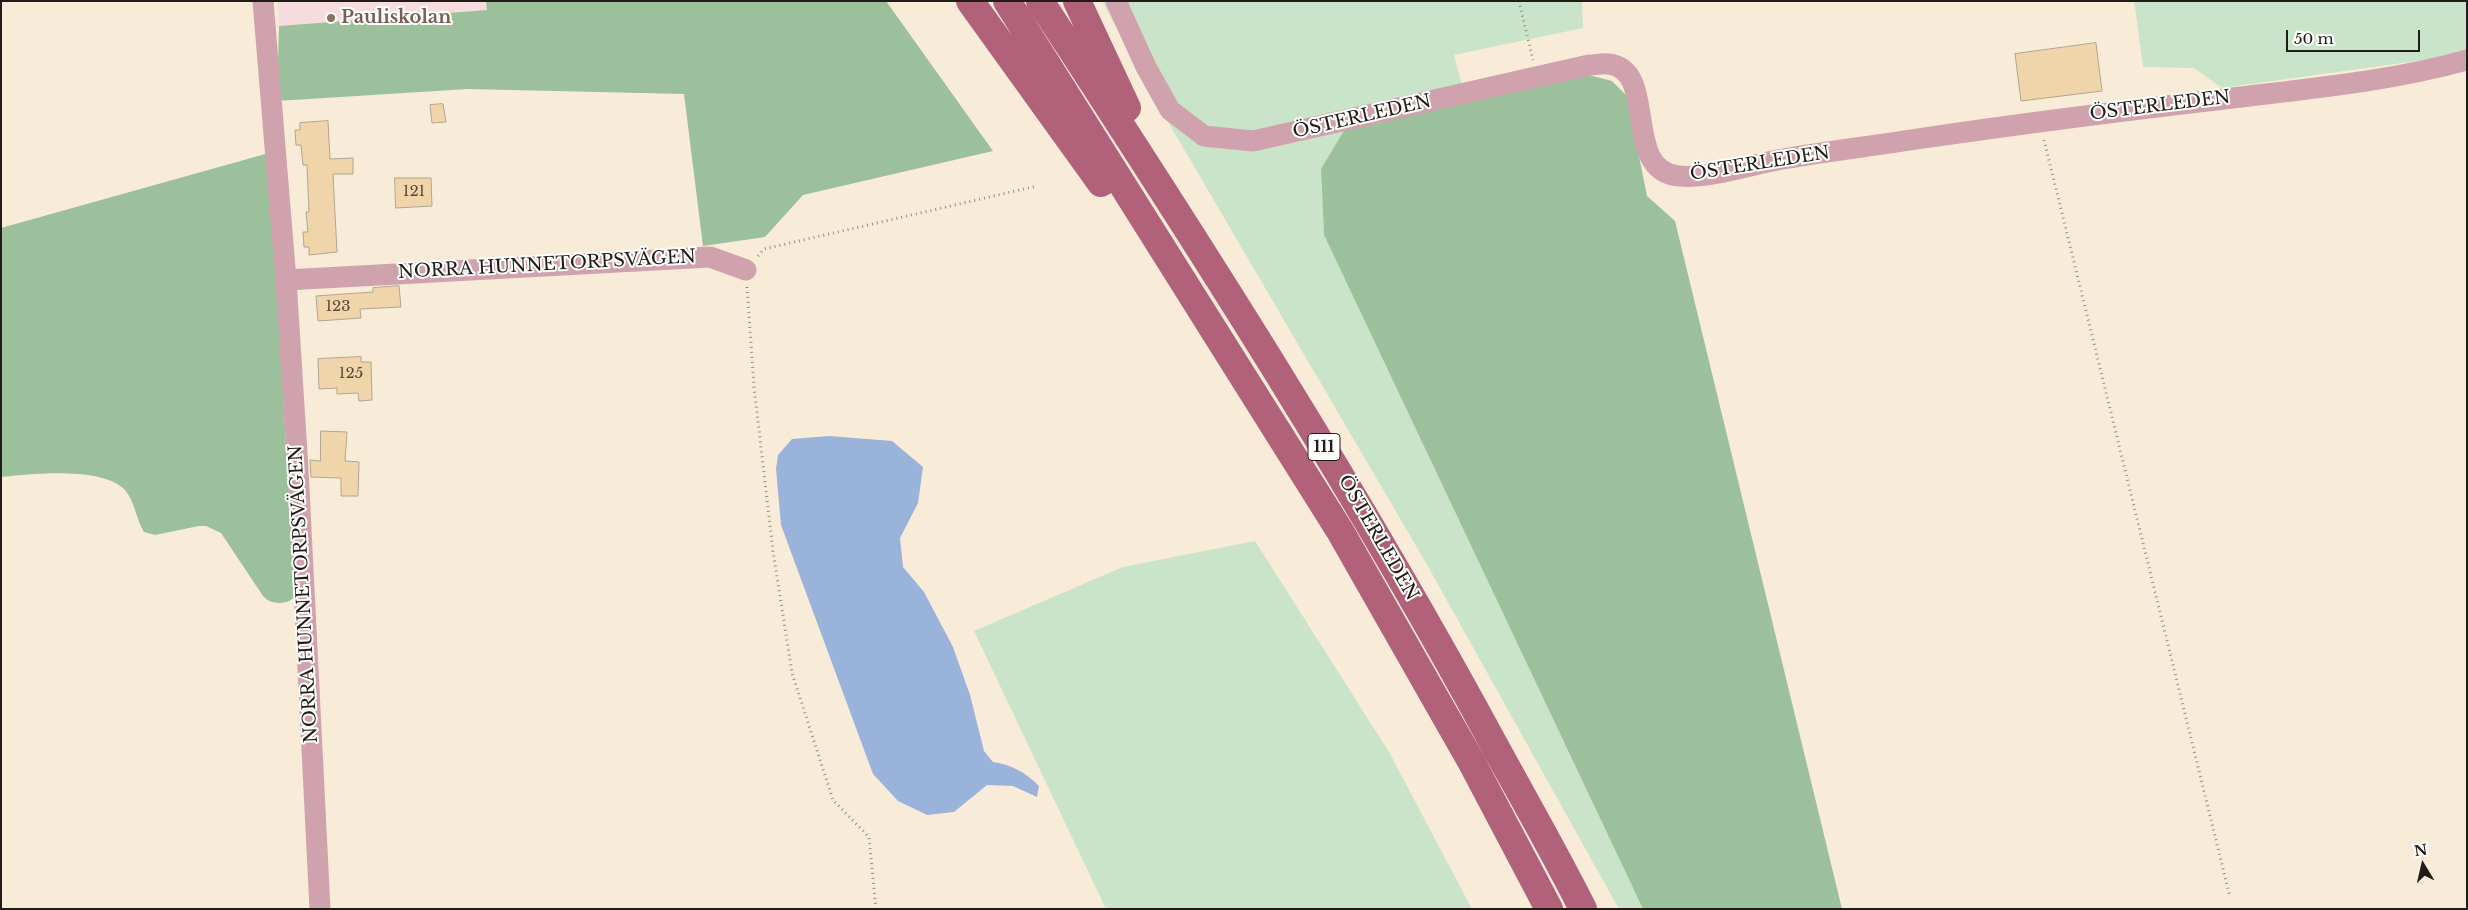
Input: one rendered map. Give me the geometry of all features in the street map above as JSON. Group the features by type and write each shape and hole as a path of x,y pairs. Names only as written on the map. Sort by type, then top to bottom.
{"main road":[{"path":"970,1 1137,233 1228,352"},
{"name":"ÖSTERLEDEN","path":"1007,1 1340,531 1471,761 1549,909"},
{"name":"ÖSTERLEDEN","path":"1040,1 1170,200 1343,477 1446,655 1583,909"},
{"path":"1077,1 1170,200"}],"street":[{"name":"NORRA HUNNETORPSVÄGEN","path":"263,1 286,280 308,654 320,909"},
{"name":"ÖSTERLEDEN","path":"1116,1 1146,67 1170,110 1204,136 1254,141 1603,64 1613,65 1624,71 1631,81 1651,160 1658,170 1674,176 1696,176 1785,159 2040,121 2344,84 2438,68 2467,60"},
{"name":"NORRA HUNNETORPSVÄGEN","path":"286,280 710,256 746,270"}],"path":[{"path":"1520,1 1537,78"},
{"path":"2040,121 2230,897"},
{"path":"876,909 869,838 833,800 792,673 773,551 754,387 746,270 764,249 1037,186"}],"shaded area":[{"name":"Pauliskolan","path":"277,1 486,1 487,10 279,26"}],"green space":[{"path":"486,1 886,1 993,151 803,195 765,237 703,246 684,94 468,89 277,101 279,26 487,10"},
{"path":"1102,1 1582,1 1583,28 1454,55 1466,101 1321,169 1324,235 1643,909 1619,909 1426,563 1150,91"},
{"path":"2134,1 2467,1 2467,54 2222,88 2194,68 2143,67"},
{"path":"1585,74 1612,81 1627,96 1647,196 1675,221 1842,909 1643,909 1324,235 1321,169 1345,129"},
{"path":"269,153 295,597 283,603 270,601 263,596 221,533 206,526 155,535 144,532 125,490 114,482 100,477 66,473 1,477 1,228"},
{"path":"1255,541 1389,752 1472,909 1106,909 974,631 1123,567"}],"water":[{"path":"829,436 892,441 923,467 918,503 900,538 903,567 924,592 953,647 970,695 984,751 993,762 1012,767 1034,781 1039,786 1037,797 1013,786 987,785 954,812 927,815 898,801 873,774 781,525 776,469 778,455 792,439"}],"building":[{"path":"2096,43 2102,91 2021,101 2015,54"},
{"path":"443,104 446,122 432,123 430,105"},
{"path":"328,121 330,159 353,158 353,174 333,174 337,252 309,255 309,247 304,247 303,232 308,232 306,212 309,212 307,165 303,165 301,145 296,145 295,130 300,130 300,123"},
{"path":"395,178 431,178 432,206 396,208"},
{"path":"399,286 401,307 360,309 361,318 318,321 316,296 373,292 373,288"},
{"path":"361,357 361,362 371,362 372,400 359,401 358,393 337,394 337,388 319,389 318,359"},
{"path":"321,431 347,432 345,461 359,462 358,496 341,496 341,478 311,477 310,460 320,461"}],"place":[{"name":"Pauliskolan","path":"331,18"}]}
